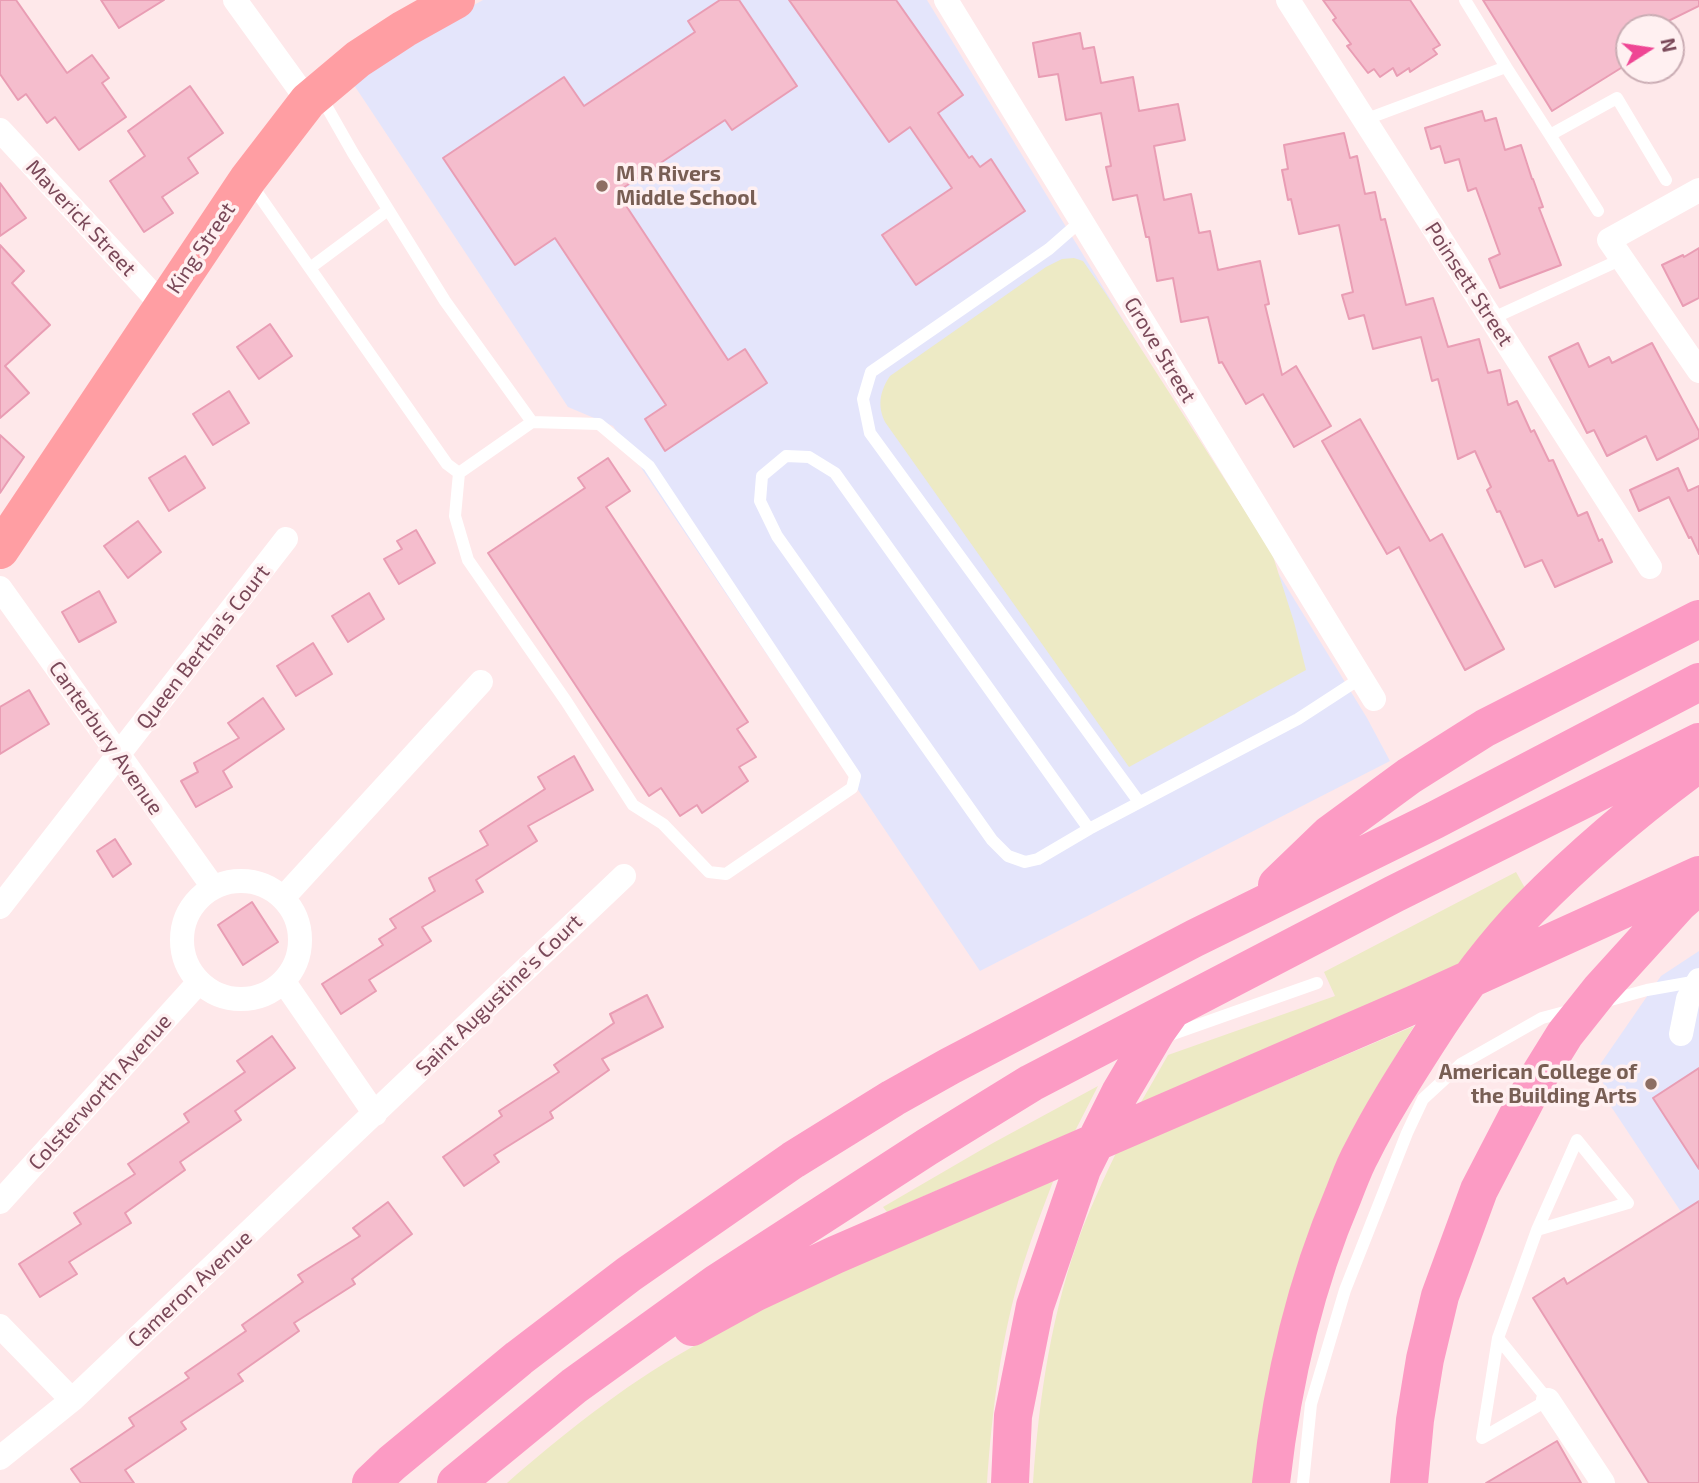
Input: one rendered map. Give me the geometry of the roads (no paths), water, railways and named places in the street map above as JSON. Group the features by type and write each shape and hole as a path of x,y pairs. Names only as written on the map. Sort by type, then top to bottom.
{"highway":[{"path":"1010,1483 1013,1416 1035,1306 1082,1169 1120,1093 1156,1032 1205,964 1269,892 1330,834 1409,776 1485,728 1699,619"},
{"path":"371,1483 519,1358 629,1274 793,1160 893,1098 1195,938 1434,820 1699,682"},
{"path":"456,1483 574,1386 717,1283 1031,1083 1394,894 1699,742"},
{"path":"1271,1483 1283,1401 1301,1319 1318,1261 1361,1153 1405,1076 1485,959 1529,909 1587,852 1699,763"},
{"path":"574,1386 754,1293 835,1255 1415,1004 1699,875"},
{"path":"1409,1483 1415,1420 1425,1359 1440,1296 1479,1190 1534,1084 1565,1034 1600,990 1679,903 1699,886"}],"main road":[{"name":"King Street","path":"0,550 248,179 313,96 358,59 456,0"}],"street":[{"path":"235,0 313,96"},
{"name":"Grove Street","path":"946,0 1368,689"},
{"name":"Poinsett Street","path":"1288,0 1650,567"},
{"name":"Maverick Street","path":"0,130 162,305"},
{"path":"1699,190 1609,240 1699,371"},
{"name":"Queen Bertha's Court","path":"0,907 286,539"},
{"name":"Canterbury Avenue","path":"0,589 213,887"},
{"path":"283,898 481,682"},
{"name":"Saint Augustine's Court","path":"375,1114 624,876"},
{"path":"226,882 257,882 283,898 299,925 299,955 284,982 257,998 246,1000 226,998 199,982 192,974 184,955 183,925 199,898 213,887 226,882"},
{"path":"1681,1034 1688,999 1699,981"},
{"name":"Colsterworth Avenue","path":"0,1202 199,982"},
{"path":"284,982 375,1114"},
{"name":"Cameron Avenue","path":"0,1458 72,1400 375,1114"},
{"path":"0,1326 72,1400"},
{"path":"1548,1400 1603,1483"}],"lane":[{"path":"1465,0 1598,211"},
{"path":"1364,120 1506,66"},
{"path":"313,96 353,153 445,301 532,422"},
{"path":"1550,135 1617,98 1666,180"},
{"path":"248,179 447,464 459,472"},
{"path":"310,268 388,210"},
{"path":"1081,222 1049,249 871,372 863,398 870,433 1139,802"},
{"path":"1491,318 1622,259"},
{"path":"532,422 599,424 649,466 856,776 852,788 726,874 709,872 663,824 633,805 566,701 468,560 455,516 459,472 532,422"},
{"path":"1089,829 835,473 809,457 786,456 762,476 761,500 777,536 992,840 1007,856 1025,862 1038,859 1139,802 1298,719 1368,689"},
{"path":"1303,1483 1311,1404 1345,1290 1423,1099 1461,1064 1542,1018 1647,990 1699,981"},
{"path":"1135,1047 1317,983"},
{"path":"1031,1083 1109,1056"},
{"path":"1497,1338 1548,1400 1482,1438 1497,1338 1537,1230 1577,1140 1628,1203 1537,1230"}],"place":[{"name":"M R Rivers Middle School","path":"602,186"},
{"name":"American College of the Building Arts","path":"1651,1084"}]}
